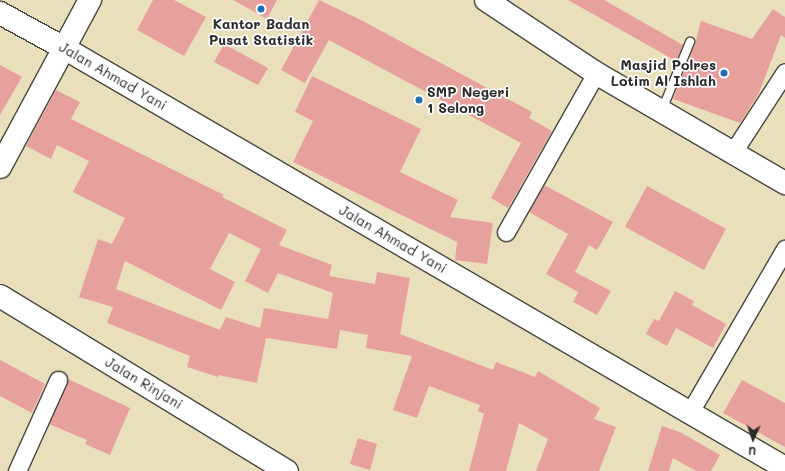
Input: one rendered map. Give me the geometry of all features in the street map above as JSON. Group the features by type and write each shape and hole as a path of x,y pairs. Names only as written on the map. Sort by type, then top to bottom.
{"street":[{"path":"0,167 90,0"},
{"path":"487,0 596,73 785,183"},
{"name":"Jalan Ahmad Yani","path":"2,19 64,48 785,468"},
{"path":"733,152 785,72"},
{"path":"506,232 596,73"},
{"path":"690,412 785,249"},
{"name":"Jalan Rinjani","path":"0,296 287,471"},
{"path":"17,471 58,380"}],"lane":[{"path":"662,111 690,42"}],"building":[{"path":"153,0 174,0 206,17 184,56 137,30"},
{"name":"Kantor Badan Pusat Statistik","path":"233,0 277,0 267,19"},
{"path":"319,0 361,20 532,112 529,118 552,131 508,208 491,198 521,143 329,40 305,83 281,70"},
{"path":"568,0 604,0 683,45 676,61"},
{"name":"Masjid Polres Lotim Al Ishlah","path":"773,9 785,17 785,38 781,35 759,93 740,123 673,99 695,44 701,21 752,39"},
{"path":"224,44 268,68 258,85 214,62"},
{"path":"0,65 22,77 0,115"},
{"path":"312,76 421,129 400,172 458,200 450,217 493,223 487,264 455,260 457,242 293,162 313,121 295,112"},
{"path":"56,90 80,102 71,119 224,195 222,197 287,230 279,245 332,265 329,276 375,284 377,272 410,278 400,334 493,370 496,362 535,377 538,371 600,408 594,419 616,427 599,471 536,471 548,439 519,423 506,471 469,471 484,414 478,411 480,405 429,386 417,418 393,410 412,356 366,348 368,335 340,330 337,349 266,338 257,383 218,375 218,377 187,367 190,356 107,323 113,307 79,297 98,239 112,244 125,218 73,192 89,161 57,145 51,159 26,146","holes":["229,233 261,249 245,281 268,293 278,273 333,293 328,319 264,308 260,328 226,317 220,330 116,289 125,261 221,310 235,282 210,269"]},
{"path":"544,185 613,222 597,250 589,245 575,272 611,291 597,315 573,302 578,292 546,274 568,234 529,212"},
{"path":"647,186 726,229 704,270 625,227"},
{"path":"675,291 694,301 692,305 726,324 713,348 676,328 667,346 646,334 654,319 659,321"},
{"path":"0,360 45,384 32,413 0,396"},
{"path":"68,379 130,408 110,455 85,444 87,440 49,424"},
{"path":"742,380 785,403 785,447 723,413"},
{"path":"662,426 680,432 720,455 711,471 696,471 673,458 669,471 648,471"},
{"path":"358,438 377,444 370,470 350,464"}],"place":[{"name":"Kantor Badan Pusat Statistik","path":"261,9"},
{"name":"Masjid Polres Lotim Al Ishlah","path":"724,73"},
{"name":"SMP Negeri 1 Selong","path":"419,100"}]}
